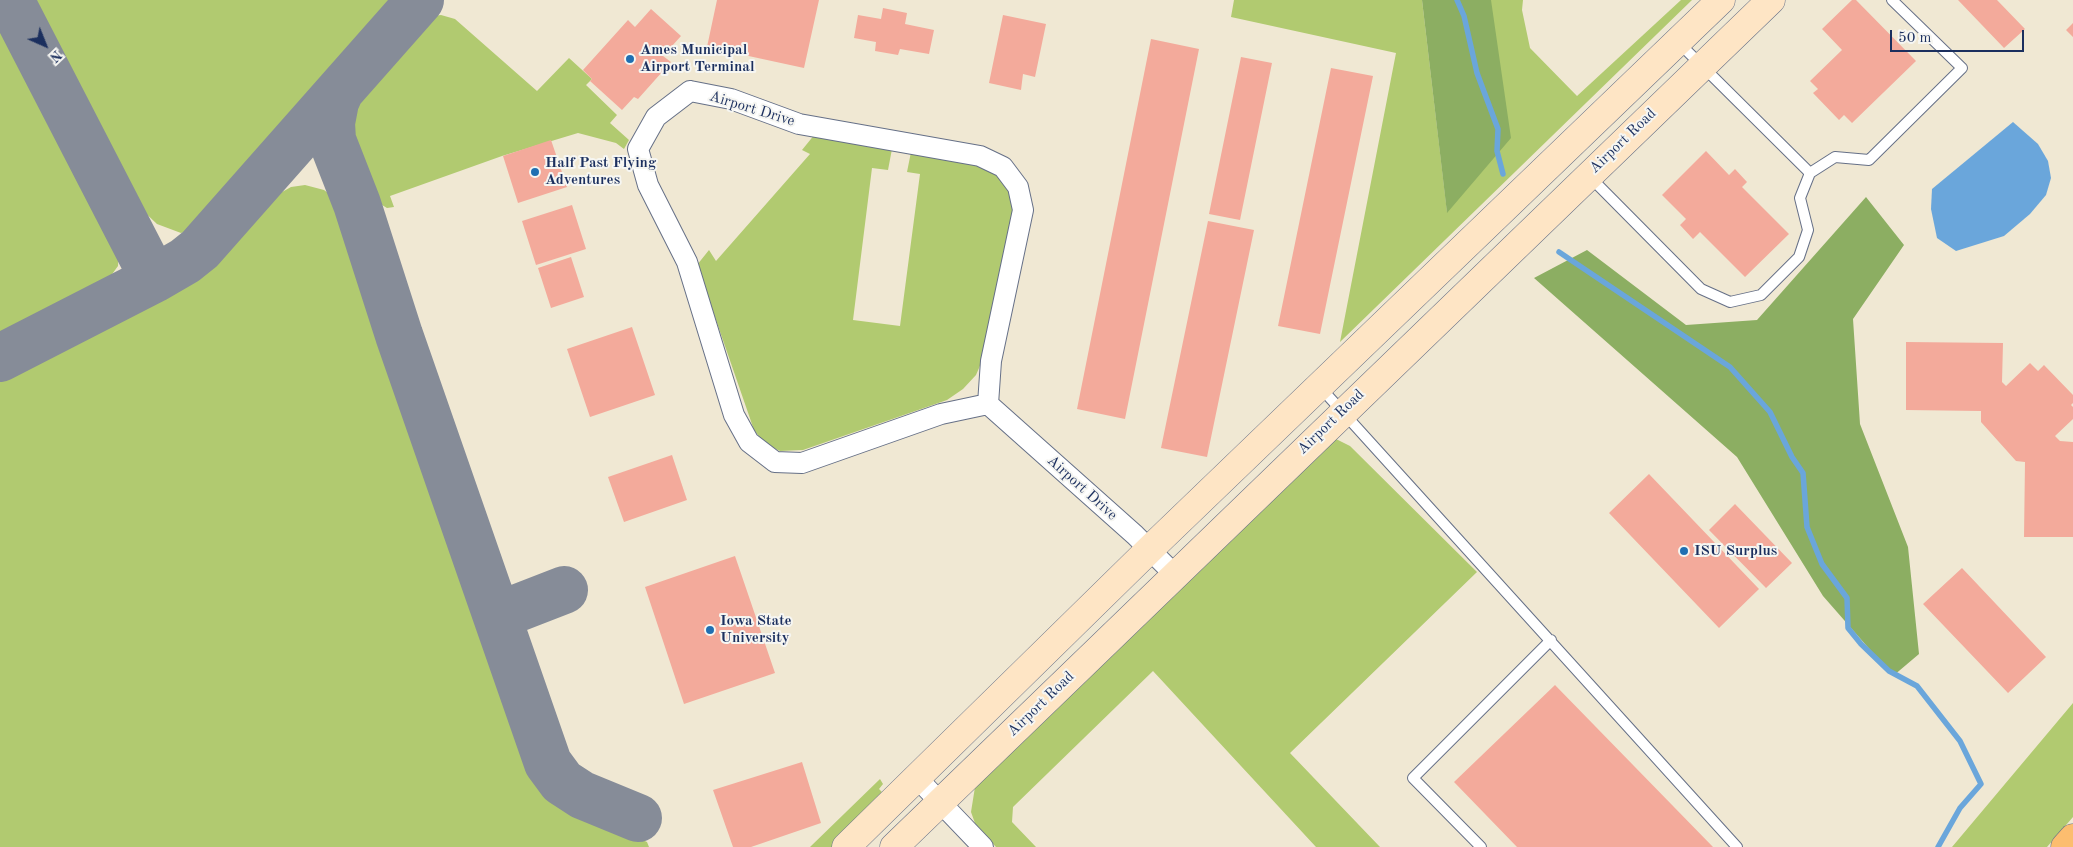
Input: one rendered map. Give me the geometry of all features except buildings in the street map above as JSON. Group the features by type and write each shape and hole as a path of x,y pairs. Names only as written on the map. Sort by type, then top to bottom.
{"highway":[{"path":"2065,847 2073,838"}],"main road":[{"path":"846,847 1150,549 1721,0"},
{"name":"Airport Road","path":"894,847 1174,574 1771,0"}],"street":[{"name":"Airport Drive","path":"690,91 731,99 799,124 980,156 1004,168 1018,187 1023,210 991,361 988,404 941,414 802,463 775,462 749,442 734,415 687,262 648,185 638,150 656,117 690,91"},
{"name":"Airport Drive","path":"988,404 1150,549 1174,574"},
{"path":"916,777 982,847"}],"lane":[{"path":"1588,175 1701,289 1730,302 1761,295 1799,257 1808,230 1800,198 1810,173 1835,157 1869,160 1962,68 1892,0"},
{"path":"1677,41 1810,173"},
{"path":"1320,386 1344,410 1737,847"},
{"path":"1480,847 1413,778 1551,640"}],"green space":[{"path":"31,0 403,0 214,216 202,226 181,233 157,224 138,206"},
{"path":"1234,0 1422,0 1447,212 1491,8 1491,0 1523,0 1522,10 1530,48 1577,96 1681,0 1692,0 1340,342 1396,53 1231,17"},
{"path":"1422,0 1491,0 1511,138 1447,213"},
{"path":"0,5 119,241 118,266 100,291 0,343"},
{"path":"441,15 455,19 537,91 569,58 592,79 586,85 617,115 610,123 629,140 624,149 616,143 578,133 502,156 390,196 394,207 387,208 372,199 351,139 353,138 351,120 355,104 362,95 360,93 421,23 433,16"},
{"path":"815,134 892,149 888,170 872,168 853,320 900,326 920,174 907,172 911,152 981,164 994,170 1008,186 1015,208 985,354 976,375 963,389 947,400 803,450 780,451 765,444 754,430 697,265 709,250 716,261 810,154 802,150"},
{"path":"305,185 324,190 332,196 346,217 537,768 565,803 647,842 649,847 0,847 0,376 197,272 217,256 266,201 291,187"},
{"path":"1866,197 1904,245 1853,319 1860,424 1908,547 1919,654 1893,676 1823,596 1737,457 1534,278 1587,250 1686,325 1757,320"},
{"path":"1336,439 1350,446 1477,572 1290,753 1380,847 1316,847 1153,671 1013,807 1012,822 1036,847 996,847 976,826 971,812 975,787 1325,444"},
{"path":"2073,703 2073,817 2047,847 1952,847"},
{"path":"880,779 883,784 879,789 882,792 833,847 810,847"}],"water":[{"path":"2013,122 2038,144 2048,161 2051,178 2046,195 2030,214 2004,236 1956,251 1937,238 1931,209 1932,189"}],"waterway":[{"path":"1457,0 1464,16 1477,73 1498,129 1497,151 1503,174"},
{"path":"1559,252 1730,367 1770,412 1792,457 1803,473 1807,527 1822,564 1847,598 1848,628 1861,644 1889,671 1917,686 1960,741 1981,784 1960,808 1938,847"}],"taxiway":[{"path":"10,0 154,279"},
{"path":"0,358 154,279 185,261 200,249 420,0"},
{"path":"339,93 335,102 331,123 332,140 357,204 399,335 548,763 562,782 582,795 638,818"},
{"path":"497,616 564,590"}],"place":[{"name":"Ames Municipal Airport Terminal","path":"630,59"},
{"name":"Half Past Flying Adventures","path":"535,172"},
{"name":"ISU Surplus","path":"1684,551"},
{"name":"Iowa State University","path":"710,630"}]}
